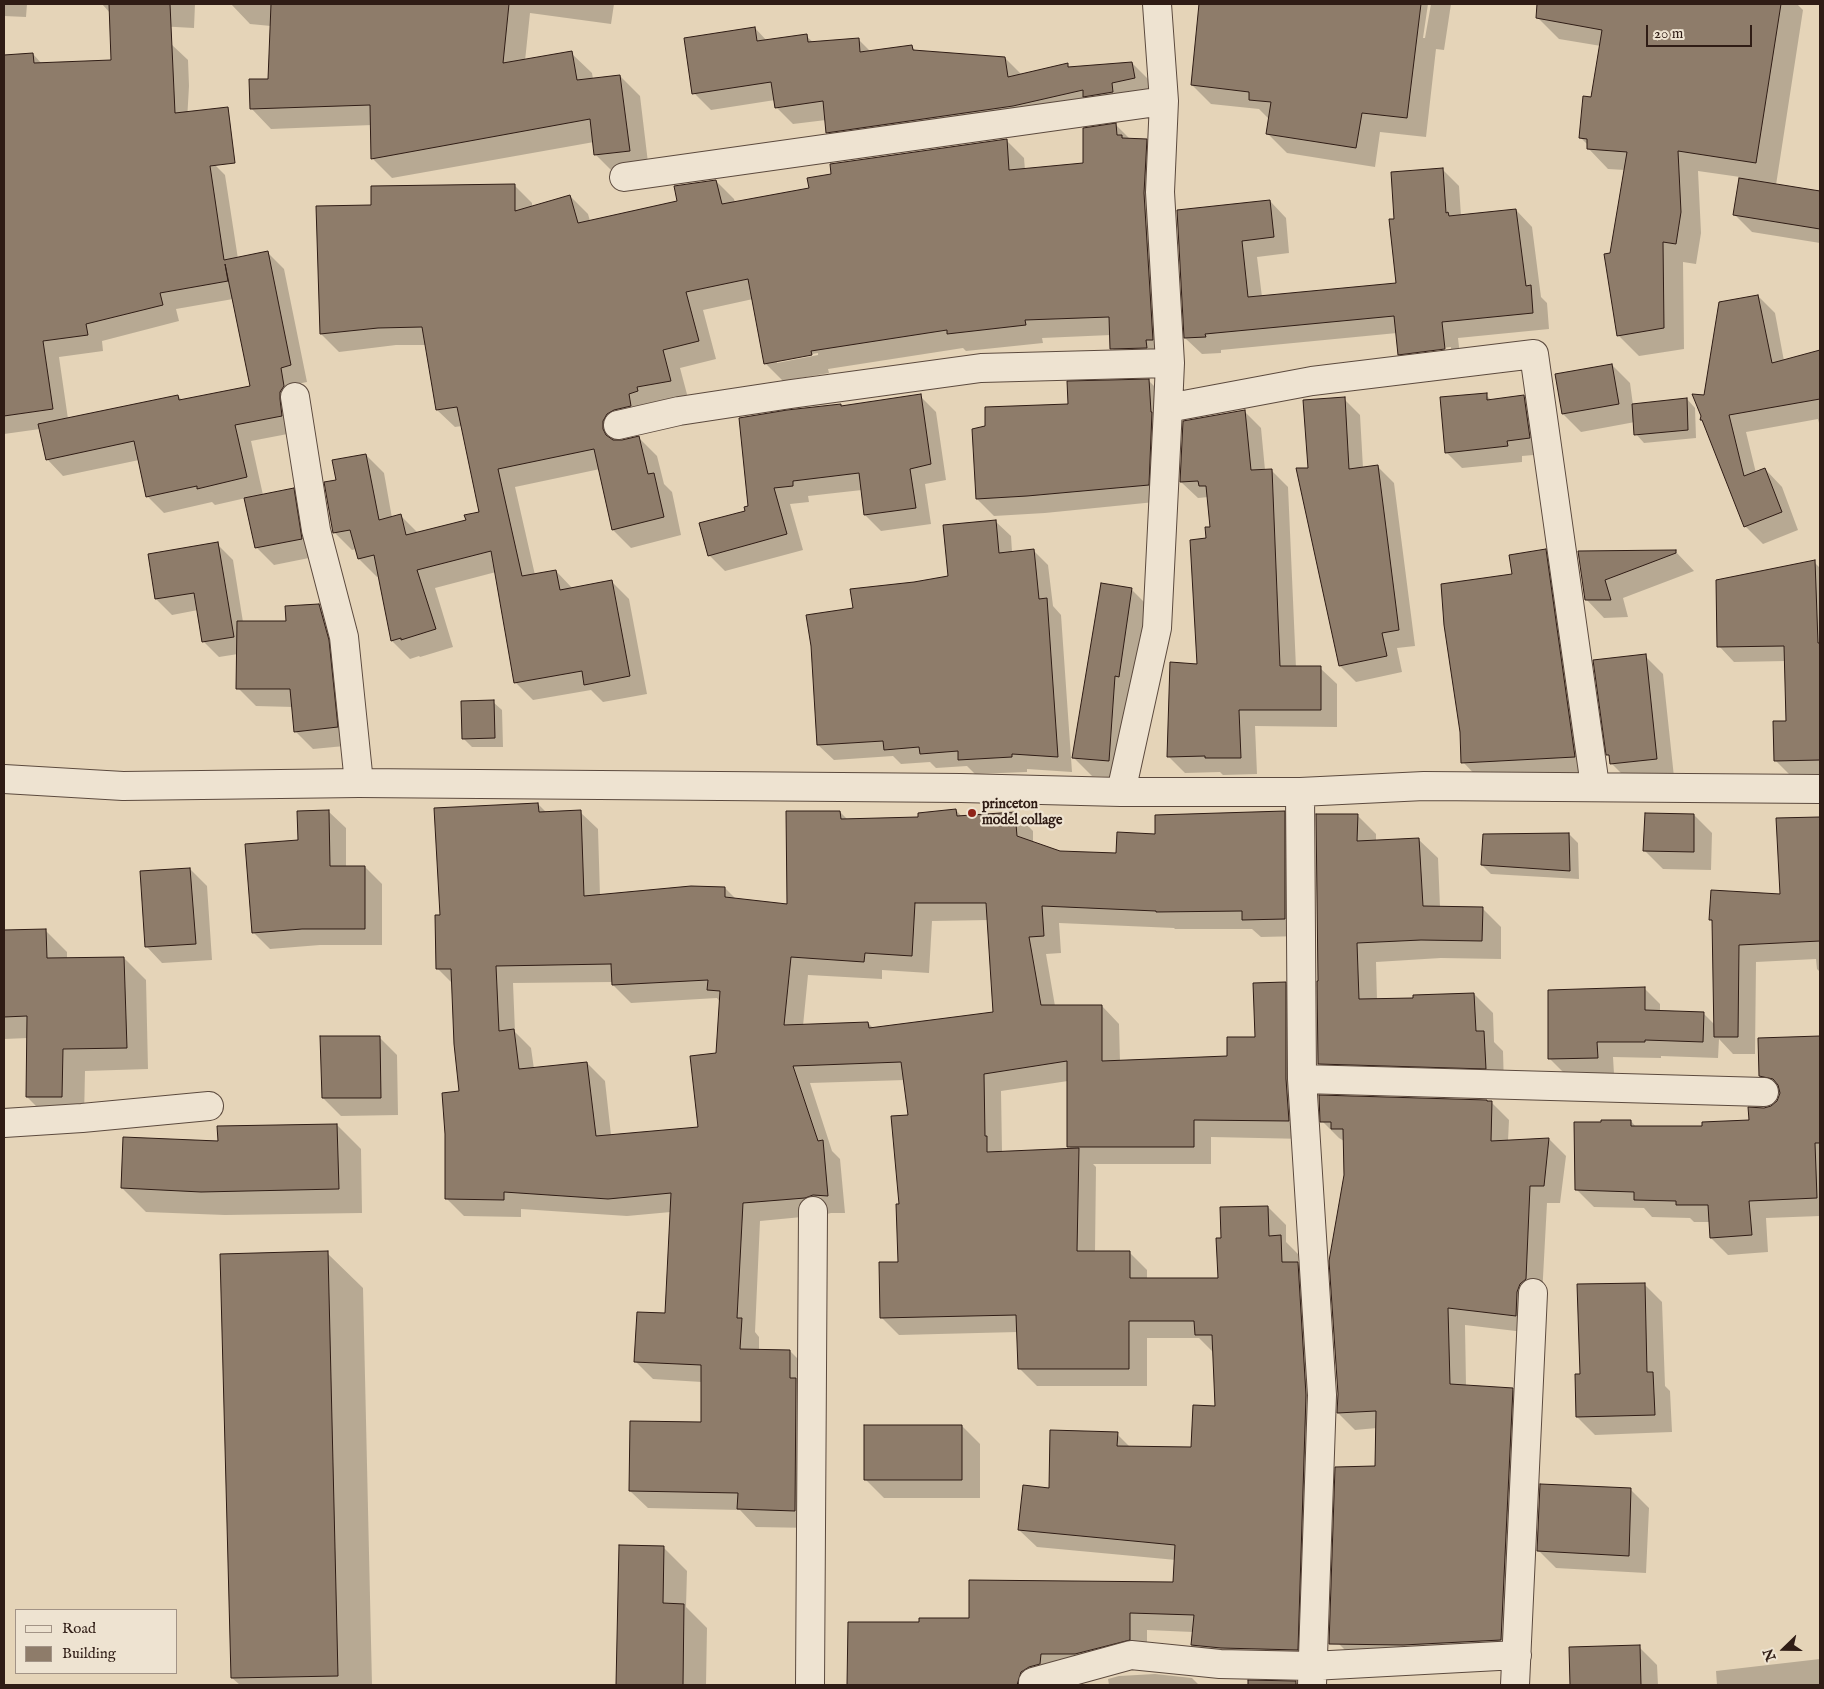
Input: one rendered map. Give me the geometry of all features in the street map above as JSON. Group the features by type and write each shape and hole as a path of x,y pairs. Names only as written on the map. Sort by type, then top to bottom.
{"street":[{"path":"1121,792 1157,628 1168,408 1170,363 1160,192 1164,101 1158,4"},
{"path":"624,177 1164,101"},
{"path":"1168,408 1312,381 1534,354 1596,786"},
{"path":"618,425 679,411 716,405 982,368 1170,363"},
{"path":"295,397 316,530 344,637 359,783"},
{"path":"4,779 122,786 359,783 961,788 1121,792 1300,792 1424,786 1820,789"},
{"path":"1300,792 1302,1079 1322,1395 1312,1676"},
{"path":"1302,1079 1764,1092"},
{"path":"4,1123 209,1106"},
{"path":"810,1685 814,1212"},
{"path":"1515,1685 1533,1293"},
{"path":"1033,1685 1034,1682 1131,1655 1312,1676 1517,1655"}],"building":[{"path":"109,4 170,4 175,113 228,107 235,163 210,166 224,260 268,251 291,365 281,368 284,386 280,392 282,416 235,425 247,477 197,489 197,486 146,497 134,441 46,460 38,424 178,395 179,400 250,386 225,264 228,281 160,293 163,305 86,324 88,335 43,341 53,409 4,416 4,55 33,53 34,63 111,60"},
{"path":"271,4 509,4 503,63 572,51 577,80 620,75 630,151 594,155 590,119 371,159 370,105 250,109 249,79 268,79"},
{"path":"1199,4 1421,4 1407,118 1362,113 1356,148 1266,134 1271,102 1249,100 1249,92 1191,85"},
{"path":"1537,4 1781,4 1756,163 1678,151 1681,212 1676,244 1663,242 1664,328 1617,336 1604,254 1610,253 1627,152 1587,149 1587,139 1579,138 1583,96 1591,97 1602,30 1536,18"},
{"path":"755,27 757,41 807,34 808,42 859,38 860,52 912,45 913,50 1005,57 1008,77 1068,63 1068,67 1132,62 1135,78 1112,83 1113,92 1083,97 1083,90 1013,106 826,133 823,101 775,108 771,82 692,94 684,38"},
{"path":"1116,123 1117,135 1122,135 1122,138 1147,139 1144,193 1153,340 1146,340 1147,348 1110,349 1109,317 1025,320 1026,325 947,334 947,330 811,351 812,355 764,364 748,279 686,292 699,341 663,350 671,381 637,387 638,391 629,394 631,406 614,410 607,414 603,421 603,429 606,435 613,440 639,436 648,474 654,473 664,517 612,530 594,449 498,469 522,576 556,570 560,590 612,580 630,676 584,685 582,671 514,683 491,551 417,570 436,629 401,640 401,638 391,641 374,555 358,559 350,530 333,533 324,482 336,480 332,460 366,454 379,520 401,514 406,535 466,520 464,515 479,512 457,407 436,410 422,327 378,328 320,334 316,206 371,205 371,186 515,184 515,211 570,195 578,223 677,201 674,186 716,180 722,204 809,188 807,178 831,174 830,164 1007,139 1009,170 1083,163 1083,128"},
{"path":"1443,168 1446,213 1448,212 1449,216 1516,209 1526,286 1531,285 1533,313 1442,322 1445,349 1398,355 1394,316 1205,334 1206,337 1184,338 1177,210 1270,200 1274,237 1242,241 1248,297 1396,283 1389,219 1394,219 1391,172"},
{"path":"1739,178 1820,191 1820,229 1733,215"},
{"path":"1758,295 1772,363 1820,350 1820,399 1729,415 1744,476 1765,468 1782,512 1744,527 1702,420 1700,420 1701,416 1692,394 1704,395 1719,302"},
{"path":"1612,364 1619,404 1562,414 1555,374"},
{"path":"1149,379 1152,412 1149,485 976,499 972,429 985,426 985,407 1068,404 1067,381"},
{"path":"1487,393 1487,400 1524,395 1530,438 1507,441 1508,446 1445,453 1440,397"},
{"path":"921,394 931,464 910,469 916,508 864,515 859,473 793,481 793,486 774,488 787,534 708,556 699,523 745,511 744,507 748,506 739,418 787,410 841,404 841,406"},
{"path":"1345,397 1349,469 1378,465 1399,630 1382,633 1387,656 1339,666 1296,468 1308,468 1303,400"},
{"path":"1687,398 1688,430 1634,435 1632,404"},
{"path":"1245,410 1251,470 1272,469 1280,666 1321,666 1321,710 1239,710 1241,758 1205,758 1205,756 1167,757 1170,662 1197,664 1190,540 1206,538 1205,527 1210,527 1206,486 1199,486 1198,481 1180,482 1183,421"},
{"path":"294,488 302,539 255,548 244,498"},
{"path":"996,520 999,553 1034,549 1039,599 1047,598 1058,757 1012,754 1012,757 958,760 958,751 920,754 919,747 884,750 883,741 817,745 811,646 806,615 853,608 850,589 948,576 943,525"},
{"path":"218,542 234,637 202,642 194,593 155,599 148,554"},
{"path":"1546,549 1575,757 1461,763 1460,732 1444,625 1441,584 1512,574 1509,555"},
{"path":"1676,550 1676,553 1605,580 1611,600 1585,600 1578,551"},
{"path":"1815,560 1818,643 1820,643 1820,760 1774,761 1773,721 1786,721 1784,646 1717,647 1716,580"},
{"path":"1101,583 1132,588 1119,677 1115,676 1109,761 1072,758"},
{"path":"319,604 329,640 338,727 294,732 290,689 236,689 237,621 286,621 285,606"},
{"path":"1646,654 1657,759 1610,764 1609,755 1606,755 1593,660"},
{"path":"494,700 495,738 462,739 461,701"},
{"path":"538,803 539,812 581,810 584,896 691,886 725,887 725,897 787,904 786,811 840,811 841,819 918,817 918,813 956,809 957,816 1015,812 1017,836 1060,851 1116,853 1117,832 1155,834 1155,815 1285,811 1285,919 1242,920 1242,911 1156,912 1042,906 1044,936 1029,937 1041,1005 1102,1005 1102,1061 1227,1056 1227,1037 1255,1037 1253,983 1286,982 1286,1079 1289,1121 1194,1120 1194,1147 1067,1147 1067,1061 984,1074 987,1152 1079,1148 1077,1251 1130,1251 1130,1278 1218,1278 1216,1238 1221,1238 1220,1207 1268,1206 1269,1236 1281,1235 1282,1262 1298,1262 1306,1395 1298,1650 1221,1648 1191,1645 1194,1615 1130,1613 1130,1640 1075,1654 1041,1654 1040,1664 1029,1667 1021,1672 1017,1685 847,1685 848,1622 919,1622 919,1618 969,1618 969,1580 1173,1582 1175,1545 1018,1530 1023,1485 1049,1488 1050,1430 1118,1432 1117,1446 1191,1447 1193,1405 1215,1406 1212,1335 1195,1335 1194,1321 1129,1321 1129,1369 1018,1369 1016,1315 880,1318 879,1262 898,1262 896,1204 899,1204 891,1116 908,1115 901,1062 793,1066 818,1141 823,1140 828,1196 813,1195 805,1198 743,1203 737,1318 742,1318 740,1349 790,1350 790,1378 796,1378 795,1511 737,1509 738,1493 629,1491 630,1421 701,1422 701,1365 634,1362 637,1312 665,1313 671,1193 608,1199 504,1192 504,1200 445,1199 445,1134 442,1093 459,1091 454,1044 451,969 436,969 435,915 440,915 434,808","holes":["915,903 986,903 993,1012 869,1028 868,1022 784,1025 791,957 864,962 865,953 912,956","611,964 612,985 708,980 707,990 720,991 716,1053 690,1056 698,1127 596,1136 587,1062 519,1069 514,1029 499,1031 496,966"]},
{"path":"329,810 330,866 365,866 365,929 302,929 252,933 245,844 298,840 297,811"},
{"path":"1645,813 1694,814 1694,852 1643,851"},
{"path":"1316,814 1358,814 1357,841 1419,838 1423,906 1483,907 1482,941 1421,940 1357,943 1359,999 1413,998 1413,995 1474,993 1476,1031 1484,1031 1486,1069 1318,1064"},
{"path":"1820,817 1820,941 1739,945 1738,1037 1714,1037 1712,920 1709,920 1711,890 1780,894 1776,818"},
{"path":"1569,833 1570,871 1481,865 1483,834"},
{"path":"190,868 196,944 145,947 140,871"},
{"path":"46,929 47,958 124,957 127,1048 63,1049 62,1097 26,1097 27,1016 4,1017 4,930"},
{"path":"1645,987 1645,1010 1704,1012 1703,1042 1645,1040 1645,1042 1597,1042 1598,1058 1548,1059 1548,990"},
{"path":"320,1036 380,1036 381,1098 322,1098"},
{"path":"1820,1036 1820,1143 1815,1143 1817,1198 1749,1201 1752,1235 1710,1238 1708,1205 1676,1205 1676,1201 1634,1200 1634,1192 1575,1190 1574,1122 1631,1120 1631,1126 1702,1126 1702,1122 1749,1120 1748,1107 1764,1108 1771,1106 1777,1101 1780,1093 1778,1085 1773,1079 1759,1076 1758,1038"},
{"path":"1319,1095 1487,1100 1492,1101 1491,1141 1549,1138 1544,1186 1530,1186 1526,1279 1520,1284 1517,1292 1516,1316 1448,1308 1450,1384 1513,1388 1501,1640 1403,1645 1329,1644 1335,1467 1375,1466 1376,1411 1337,1413 1338,1394 1329,1261 1344,1175 1343,1129 1331,1129 1331,1122 1320,1122"},
{"path":"337,1124 339,1189 201,1192 121,1188 123,1137 218,1141 217,1126"},
{"path":"328,1251 338,1676 231,1678 220,1254"},
{"path":"1645,1283 1647,1372 1653,1372 1655,1415 1576,1417 1575,1374 1580,1374 1577,1284"},
{"path":"864,1425 962,1425 962,1480 864,1480"},
{"path":"1540,1484 1631,1488 1629,1556 1537,1551"},
{"path":"619,1545 664,1546 663,1603 684,1604 683,1685 616,1685"},
{"path":"1640,1645 1641,1685 1570,1685 1569,1647"},
{"path":"1248,1680 1296,1681 1296,1685 1248,1685"}],"place":[{"name":"princeton model collage","path":"972,813"}]}
